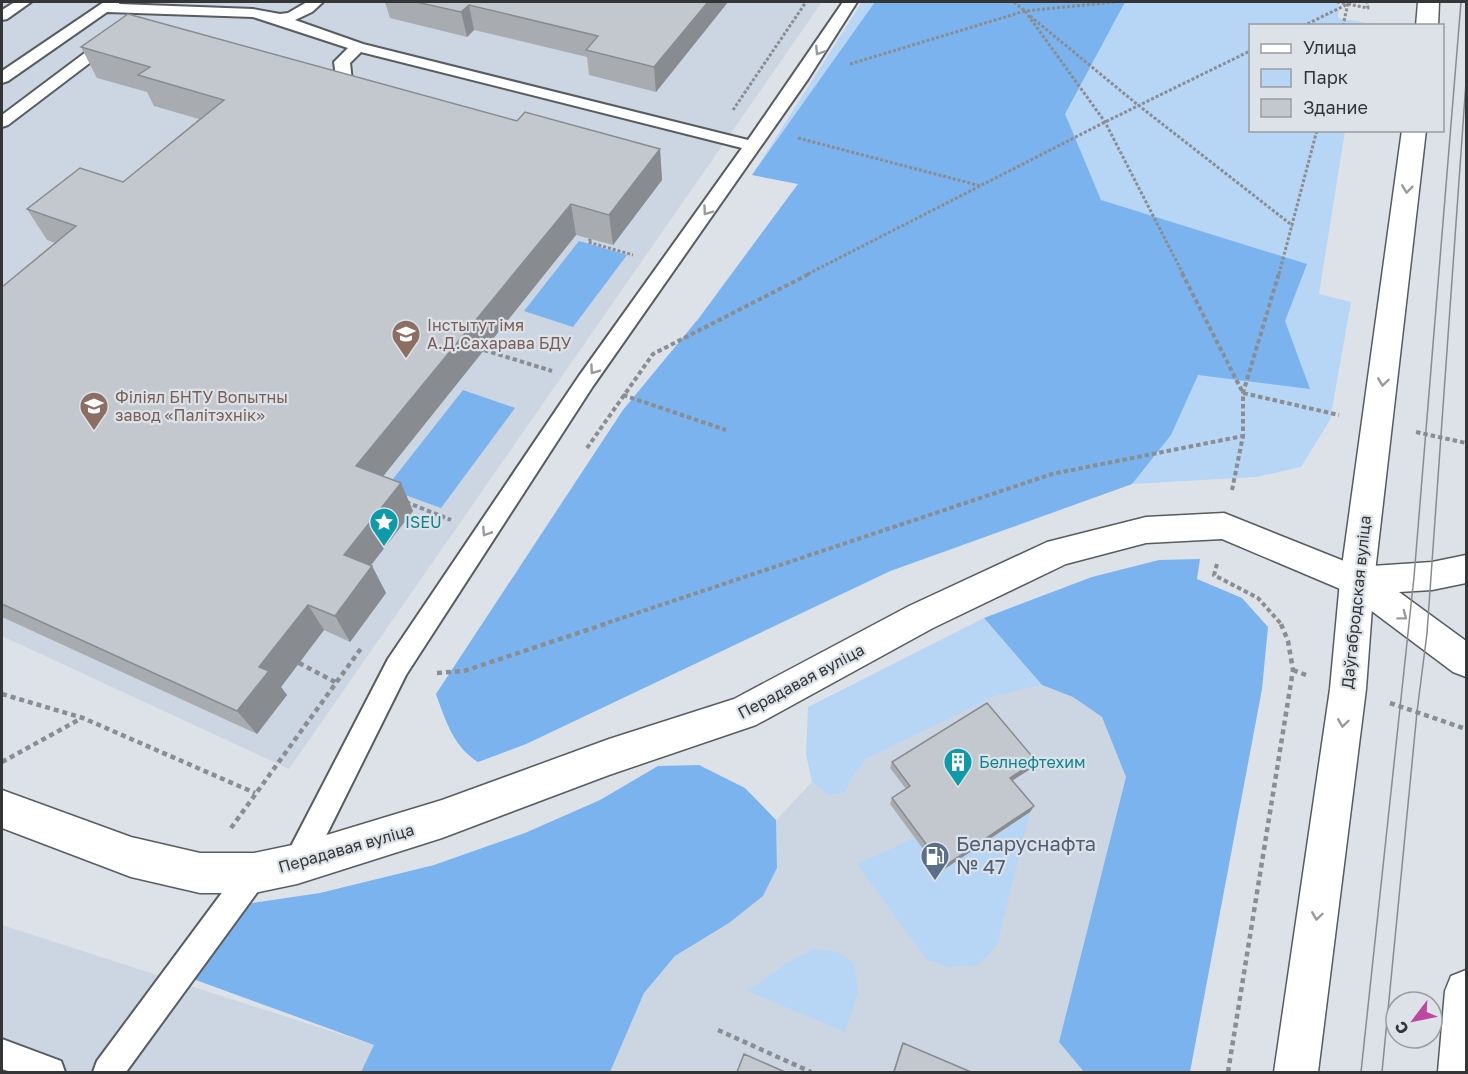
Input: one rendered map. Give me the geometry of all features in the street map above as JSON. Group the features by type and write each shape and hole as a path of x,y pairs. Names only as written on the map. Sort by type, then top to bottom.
{"main road":[{"path":"1427,24 1429,2"},
{"name":"Даўгабродская вуліца","path":"1296,1072 1348,689 1357,581 1414,132"},
{"name":"Перадавая вуліца","path":"2,809 131,857 200,873 254,873 297,864 442,819 609,757 742,713 921,617 1059,552 1146,530 1224,526 1357,581 1467,661"},
{"path":"1357,581 1432,576 1467,569"},
{"path":"1460,1072 1467,991"}],"lane":[{"path":"2,16 24,2"},
{"path":"193,11 230,2"},
{"path":"273,18 291,19 316,2"},
{"path":"297,864 397,667 586,381 800,79 850,2"},
{"path":"2,78 109,5 153,10 253,13 358,47 753,146"},
{"path":"2,122 153,10"},
{"path":"358,47 342,62 345,84 379,94"},
{"path":"108,1072 254,873"},
{"path":"2,1054 50,1072"}],"path":[{"path":"1014,2 1138,105 1293,226"},
{"path":"800,79 1025,11 1114,2"},
{"path":"1337,2 1368,8 1368,2"},
{"path":"1307,24 1348,3"},
{"path":"1343,24 1348,3"},
{"path":"1025,11 1104,122 1243,393"},
{"path":"726,430 622,395 653,354 1104,122 1249,52"},
{"path":"200,873 255,793 361,648 397,667 434,674 464,671 1052,474 1243,436 1243,393 1293,226 1316,132"},
{"path":"797,138 981,186"},
{"path":"591,239 588,242 635,256"},
{"path":"484,350 553,372"},
{"path":"398,498 451,520"},
{"path":"1214,575 1245,588 1274,612 1288,638 1293,670 1228,1072"},
{"path":"299,663 335,682"},
{"path":"2,694 83,718 255,793"},
{"path":"2,762 83,718"},
{"path":"718,1030 811,1072"}],"shaded area":[{"path":"2,2 822,2 289,769 2,636"},
{"path":"875,2 1125,2 1065,114 1101,200 1307,264 1285,321 1310,389 1198,375 1171,435 1132,484 890,571 526,744 478,762 469,756 456,741 436,694 623,410 699,318 798,184 752,175"},
{"path":"579,241 627,255 573,327 524,311"},
{"path":"463,390 515,408 441,508 386,488"},
{"path":"1200,559 1197,579 1242,598 1268,627 1262,689 1190,1072 1084,1072 1059,1042 1126,777 1102,717 1073,697 1042,685 984,618 1092,577 1159,560"},
{"name":"Беларуснафта № 47","path":"1042,685 1073,697 1102,717 1126,777 1059,1042 1084,1072 610,1072 644,993 675,956 729,923 763,896 777,868 776,820 812,782 828,795 850,780 866,759 996,696"},
{"path":"699,765 745,788 776,820 777,868 763,896 729,923 675,956 644,993 610,1072 361,1072 374,1045 185,976 226,907 320,893 434,865 525,833 600,800 658,766"},
{"path":"2,925 374,1045 361,1072 2,1072"}],"green space":[{"path":"862,2 1339,2 1338,18 1372,24 1249,24 1249,132 1345,132 1319,294 1351,302 1330,420 1301,467 1256,477 1132,484 891,571 526,744 478,762 469,756 456,741 436,694 623,410 699,318 798,184 752,175"},
{"path":"984,618 1042,685 996,696 866,759 850,780 846,792 828,795 812,782 806,754 808,707"},
{"path":"1030,812 997,945 978,965 949,967 927,960 857,864 915,838 941,872"},
{"path":"814,949 838,952 854,963 858,993 845,1032 748,991 787,963"}],"building":[{"path":"416,2 708,2 654,67 586,50 598,36 469,5 461,12"},
{"path":"128,14 517,121 525,112 660,149 609,215 571,204 356,466 401,483 344,555 372,566 335,616 308,605 259,667 269,671 237,711 2,604 2,287 76,226 27,209 80,168 123,182 224,100 138,75 150,67 81,47"},
{"name":"Белнефтехим","path":"987,703 1036,761 1010,778 1034,806 943,867 892,798 910,786 892,762"},
{"path":"903,1043 971,1072 894,1072"},
{"path":"744,1054 785,1072 737,1072"}],"tram line":[{"path":"1361,1072 1414,577 1461,2"},
{"path":"1382,1072 1417,712 1427,633 1466,82"}],"place":[{"name":"Інстытут імя А.Д.Сахарава БДУ","path":"406,360"},
{"name":"Філіял БНТУ Вопытны завод «Палітэхнік»","path":"94,432"},
{"name":"ISEU","path":"384,548"},
{"name":"Белнефтехим","path":"958,788"},
{"name":"Беларуснафта № 47","path":"935,882"}]}
